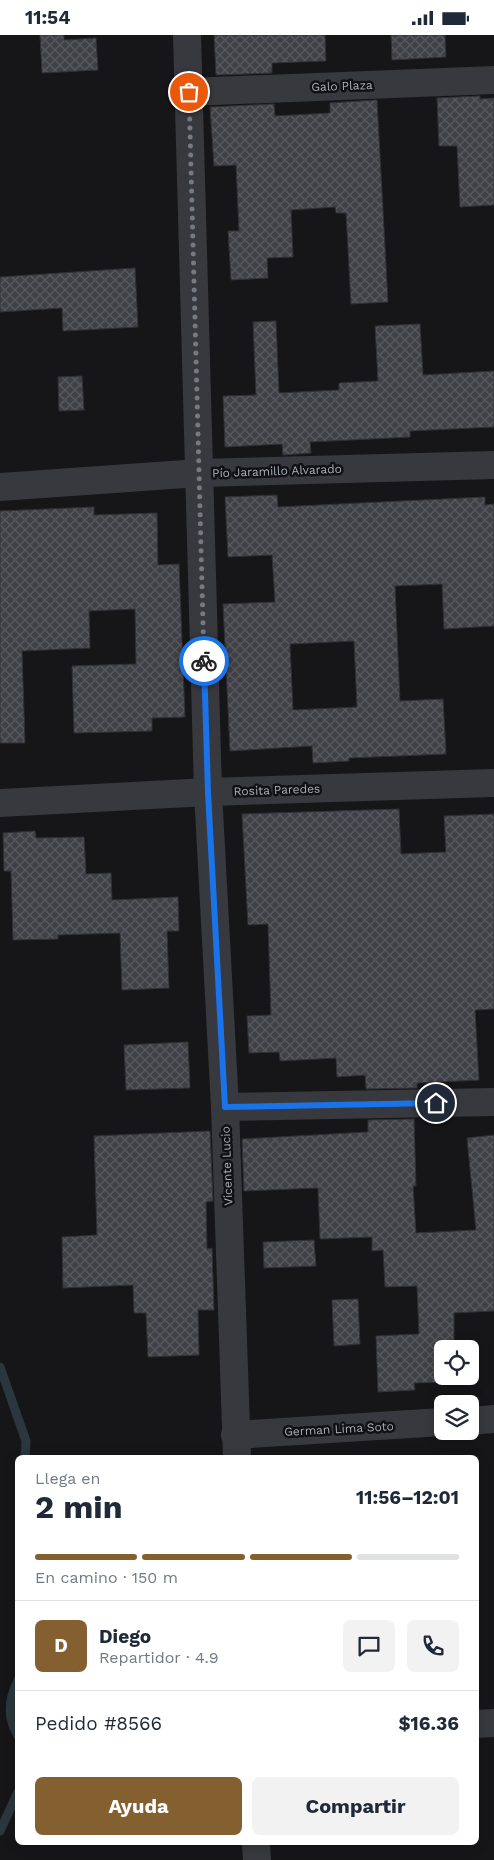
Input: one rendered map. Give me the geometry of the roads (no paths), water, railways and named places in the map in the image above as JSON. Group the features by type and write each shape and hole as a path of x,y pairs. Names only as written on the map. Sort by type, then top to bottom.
{"street":[{"name":"Vicente Lucio","path":"187,35 208,792 225,1107 236,1446"},
{"name":"Galo Plaza","path":"189,92 494,80"},
{"name":"Pío Jaramillo Alvarado","path":"0,487 199,473 494,465"},
{"name":"Rosita Paredes","path":"0,803 208,792 494,783"},
{"path":"225,1107 494,1102"},
{"path":"479,1420 494,1419"},
{"name":"German Lima Soto","path":"236,1446 434,1423"},
{"path":"479,1724 494,1723"},
{"path":"256,1845 257,1860"}],"waterway":[{"path":"0,1367 26,1441 25,1455"},
{"path":"15,1688 10,1708 15,1731"},
{"path":"0,1831 15,1798"}]}
